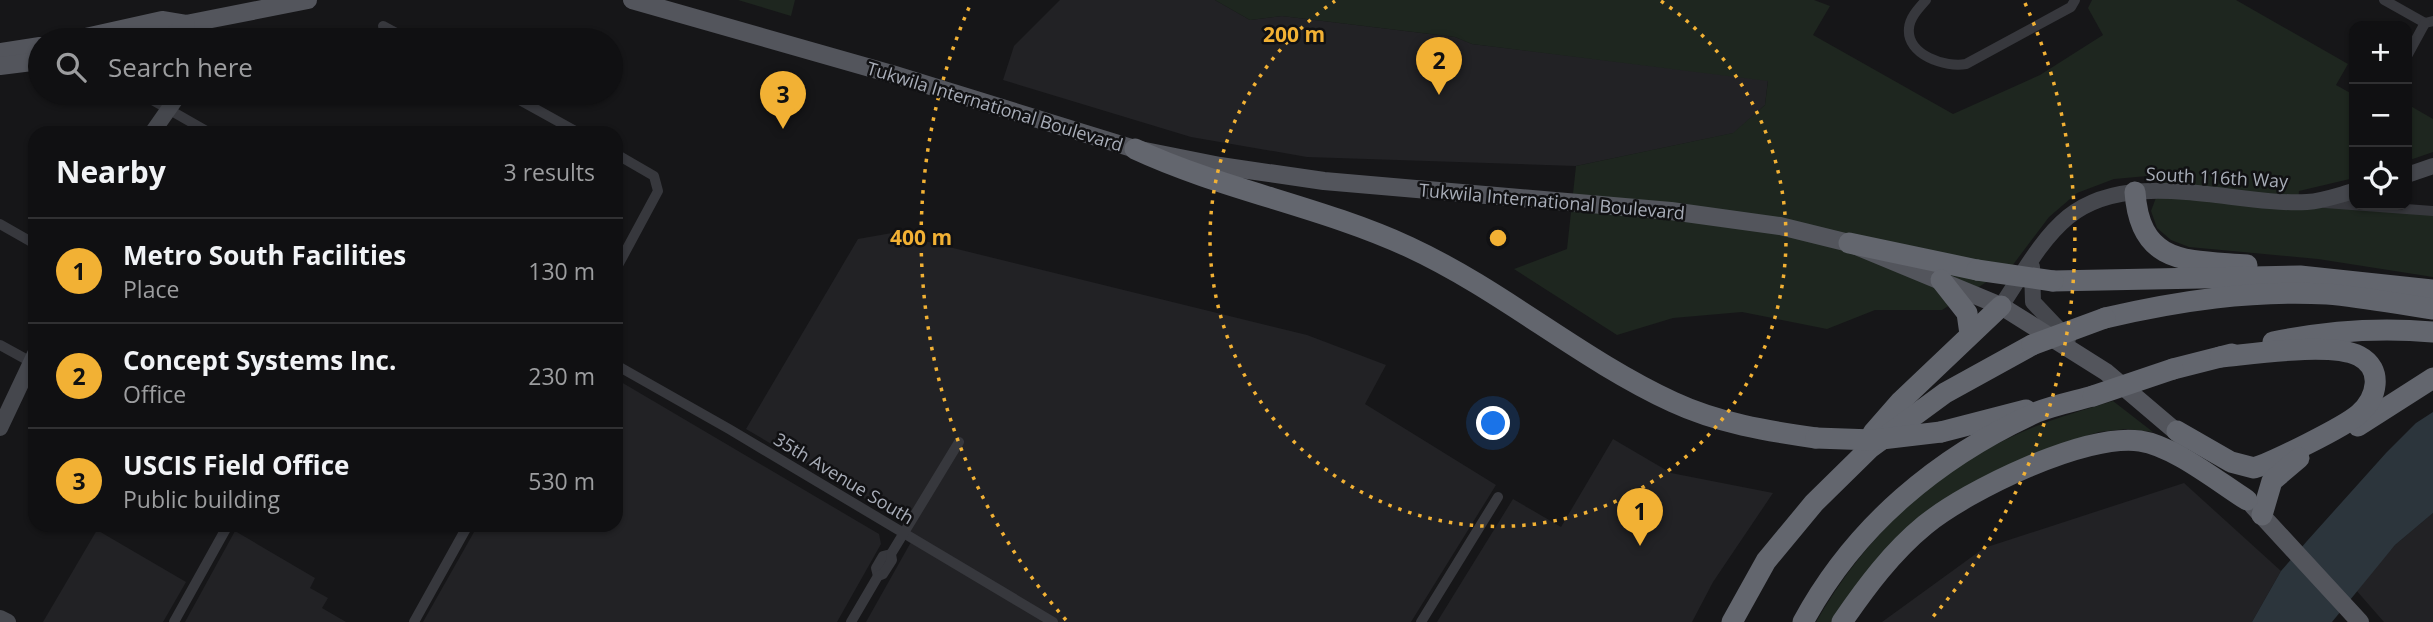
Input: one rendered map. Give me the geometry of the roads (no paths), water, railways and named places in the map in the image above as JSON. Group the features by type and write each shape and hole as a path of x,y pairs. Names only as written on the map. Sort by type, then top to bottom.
{"highway":[{"path":"1135,149 1181,170 1355,225 1408,247 1480,285 1633,382 1675,403 1759,430 1816,438 1873,440 1941,432 2021,410 2039,411"},
{"path":"2135,192 2137,212 2147,238 2172,257 2262,266 2300,276"},
{"path":"1849,243 1977,270 2053,281 2300,276 2433,290"},
{"path":"1941,280 1967,313 1970,334"},
{"path":"1814,503 1870,448 1908,417 1981,370 2032,345 2105,318 2172,303 2276,293 2328,294 2433,309"},
{"path":"1732,622 1766,561 1814,503 1901,401 2001,306"},
{"path":"1803,622 1851,547 1913,488 1967,449 2039,411 2094,396 2173,369 2316,333 2358,330 2433,332"},
{"path":"2177,431 2231,462 2254,468 2352,419 2367,405 2376,386 2374,373 2367,362 2339,351 2220,357"},
{"path":"1842,622 1877,574 1925,525 1951,508 2029,467 2083,447 2113,441 2154,444 2254,507 2285,468 2433,378"}],"main road":[{"path":"126,28 162,20 193,23 309,0"},
{"name":"Tukwila International Boulevard","path":"632,0 882,71 1135,149 1220,166 1324,181 1671,211 1780,226 1849,243 2001,306 2095,365 2177,431 2280,533 2360,622"},
{"path":"185,28 193,23"},
{"path":"0,52 28,48"},
{"path":"0,66 28,62"}],"street":[{"path":"1926,0 1912,18 1909,37 1914,48 1952,66 1966,64 2048,20 2071,7 2074,0"},
{"path":"2384,0 2429,22 2412,48"},
{"path":"193,23 194,28"},
{"path":"383,26 387,28"},
{"path":"161,105 198,126"},
{"path":"157,126 171,105"},
{"path":"529,105 566,126"},
{"path":"623,158 654,176 657,183 656,200 623,258"},
{"path":"2412,173 2433,166"},
{"name":"South 116th Way","path":"2001,306 2056,230 2081,208 2096,201 2135,192 2308,202 2349,192"},
{"path":"2308,202 2349,204"},
{"path":"2412,208 2433,211"},
{"path":"0,224 28,240"},
{"path":"2033,259 2033,302 2095,365"},
{"path":"0,345 28,356"},
{"path":"0,428 28,369"},
{"name":"35th Avenue South","path":"623,369 1053,622"},
{"path":"851,622 878,576 883,574 892,560 891,554 960,442"},
{"path":"1421,622 1498,497"},
{"path":"174,622 224,532"},
{"path":"414,622 464,532"},
{"path":"0,618 8,622"}],"place":[{"name":"Concept Systems Inc.","path":"1439,95"},
{"name":"USCIS Field Office","path":"783,129"},
{"name":"Metro South Facilities","path":"1640,546"}]}
